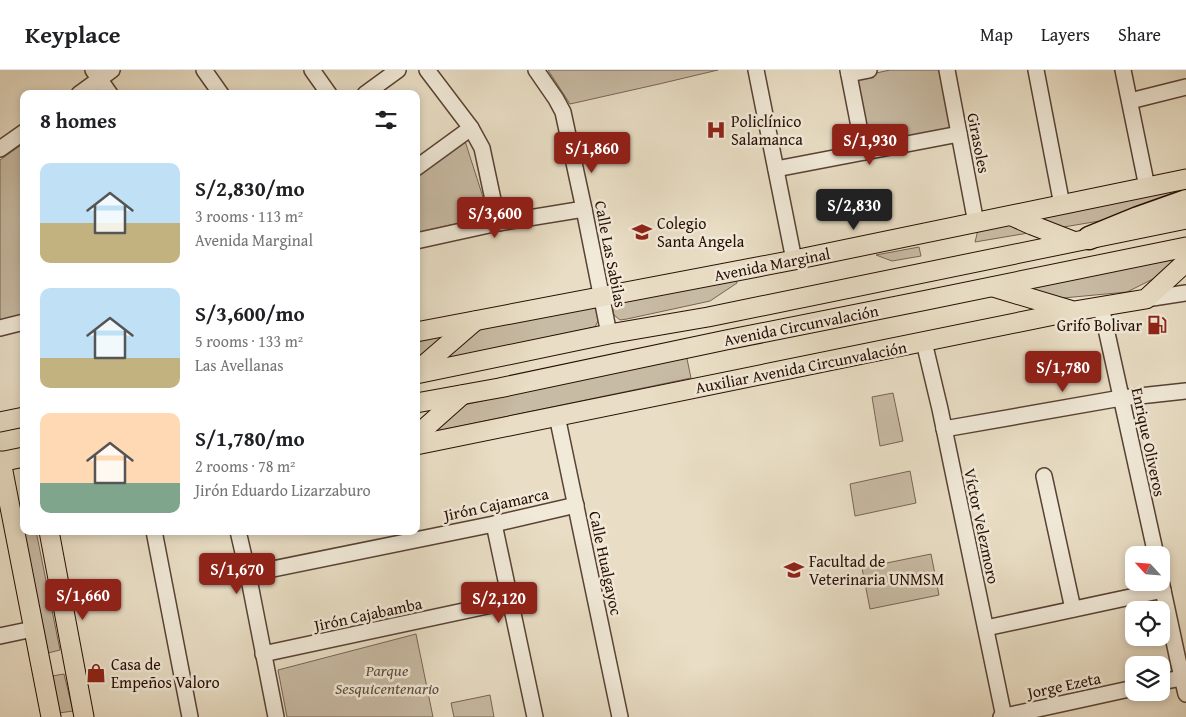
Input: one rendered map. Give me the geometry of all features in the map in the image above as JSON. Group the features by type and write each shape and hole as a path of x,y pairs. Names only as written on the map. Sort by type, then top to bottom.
{"highway":[{"path":"1081,240 1186,201"}],"main road":[{"name":"Avenida Marginal","path":"420,331 794,260 1186,179"},
{"path":"1012,216 1032,226 1081,240"},
{"name":"Avenida Circunvalación","path":"420,372 609,334 708,317 1186,219"},
{"name":"Avenida Circunvalación","path":"420,402 1186,247"},
{"path":"1146,299 1186,262"},
{"path":"992,287 1074,311"},
{"name":"Auxiliar Avenida Circunvalación","path":"420,444 1074,311 1146,299"},
{"path":"420,369 476,320"},
{"path":"420,432 463,394"},
{"path":"0,422 20,418"},
{"path":"20,458 0,462 10,488 12,527 50,717"},
{"path":"50,535 84,717"},
{"path":"39,657 47,662 56,663 65,659 71,652"}],"street":[{"path":"82,90 96,74 112,70"},
{"path":"204,70 218,90"},
{"path":"312,70 327,90"},
{"path":"370,90 398,70"},
{"path":"427,70 471,128 482,148 498,223"},
{"name":"Calle Las Sabilas","path":"536,70 563,112 609,334"},
{"path":"756,70 794,260"},
{"path":"864,152 848,72 869,70"},
{"name":"Girasoles","path":"947,70 976,223"},
{"path":"1036,70 1062,205"},
{"path":"1124,70 1147,187"},
{"path":"96,74 107,90"},
{"path":"1130,101 1186,87"},
{"path":"420,165 471,128"},
{"path":"776,169 959,134"},
{"path":"0,149 20,135"},
{"path":"420,239 584,208"},
{"name":"Auxiliar Avenida Circunvalación","path":"1146,299 1186,292"},
{"name":"Enrique Oliveros","path":"1102,306 1154,546"},
{"path":"0,328 20,323"},
{"name":"Víctor Velezmoro","path":"924,342 986,628 1003,717"},
{"path":"944,429 1121,398 1186,391"},
{"name":"Calle Hualgayoc","path":"557,416 620,717"},
{"path":"1044,476 1073,609"},
{"name":"Jirón Cajamarca","path":"248,574 494,524 576,505"},
{"path":"494,524 535,717"},
{"path":"155,535 190,717"},
{"path":"239,535 276,717"},
{"path":"986,628 1073,609 1140,591"},
{"path":"1163,591 1178,660 1184,677 1186,694"},
{"name":"Jirón Cajabamba","path":"263,654 510,601"},
{"path":"0,636 33,629"},
{"path":"1170,680 1184,677"},
{"name":"Jorge Ezeta","path":"1003,717 1125,690"}],"green space":[{"path":"548,70 718,70 570,104"},
{"path":"890,70 945,70 956,132 866,149 853,78"},
{"path":"465,141 489,216 420,232 420,173"},
{"path":"20,146 20,316 0,320 0,160"},
{"path":"1186,187 1186,195 1129,216 975,242 978,230"},
{"path":"919,247 921,256 892,261 876,255"},
{"path":"1184,255 1153,279 1127,292 1063,298 1023,288"},
{"path":"736,274 737,283 710,301 627,319 620,320 614,315 612,305 617,298"},
{"path":"596,306 599,319 595,327 438,359 487,322"},
{"path":"454,330 420,360 420,337"},
{"path":"686,354 691,378 427,433 464,405"},
{"path":"893,393 903,441 880,446 872,397"},
{"path":"910,471 916,503 855,516 850,484"},
{"path":"24,535 37,535 60,650 48,653"},
{"path":"931,554 939,595 870,609 862,568"},
{"name":"Parque Sesquicentenario","path":"416,634 433,717 287,717 278,670"},
{"path":"64,674 73,711 59,713 52,676"},
{"path":"490,695 494,717 454,717 451,703"}],"place":[{"name":"Policlínico Salamanca","path":"716,130"},
{"name":"Colegio Santa Angela","path":"642,232"},
{"name":"Grifo Bolivar","path":"1157,325"},
{"name":"Facultad de Veterinaria UNMSM","path":"794,570"},
{"name":"Casa de Empeños Valoro","path":"96,673"}]}
